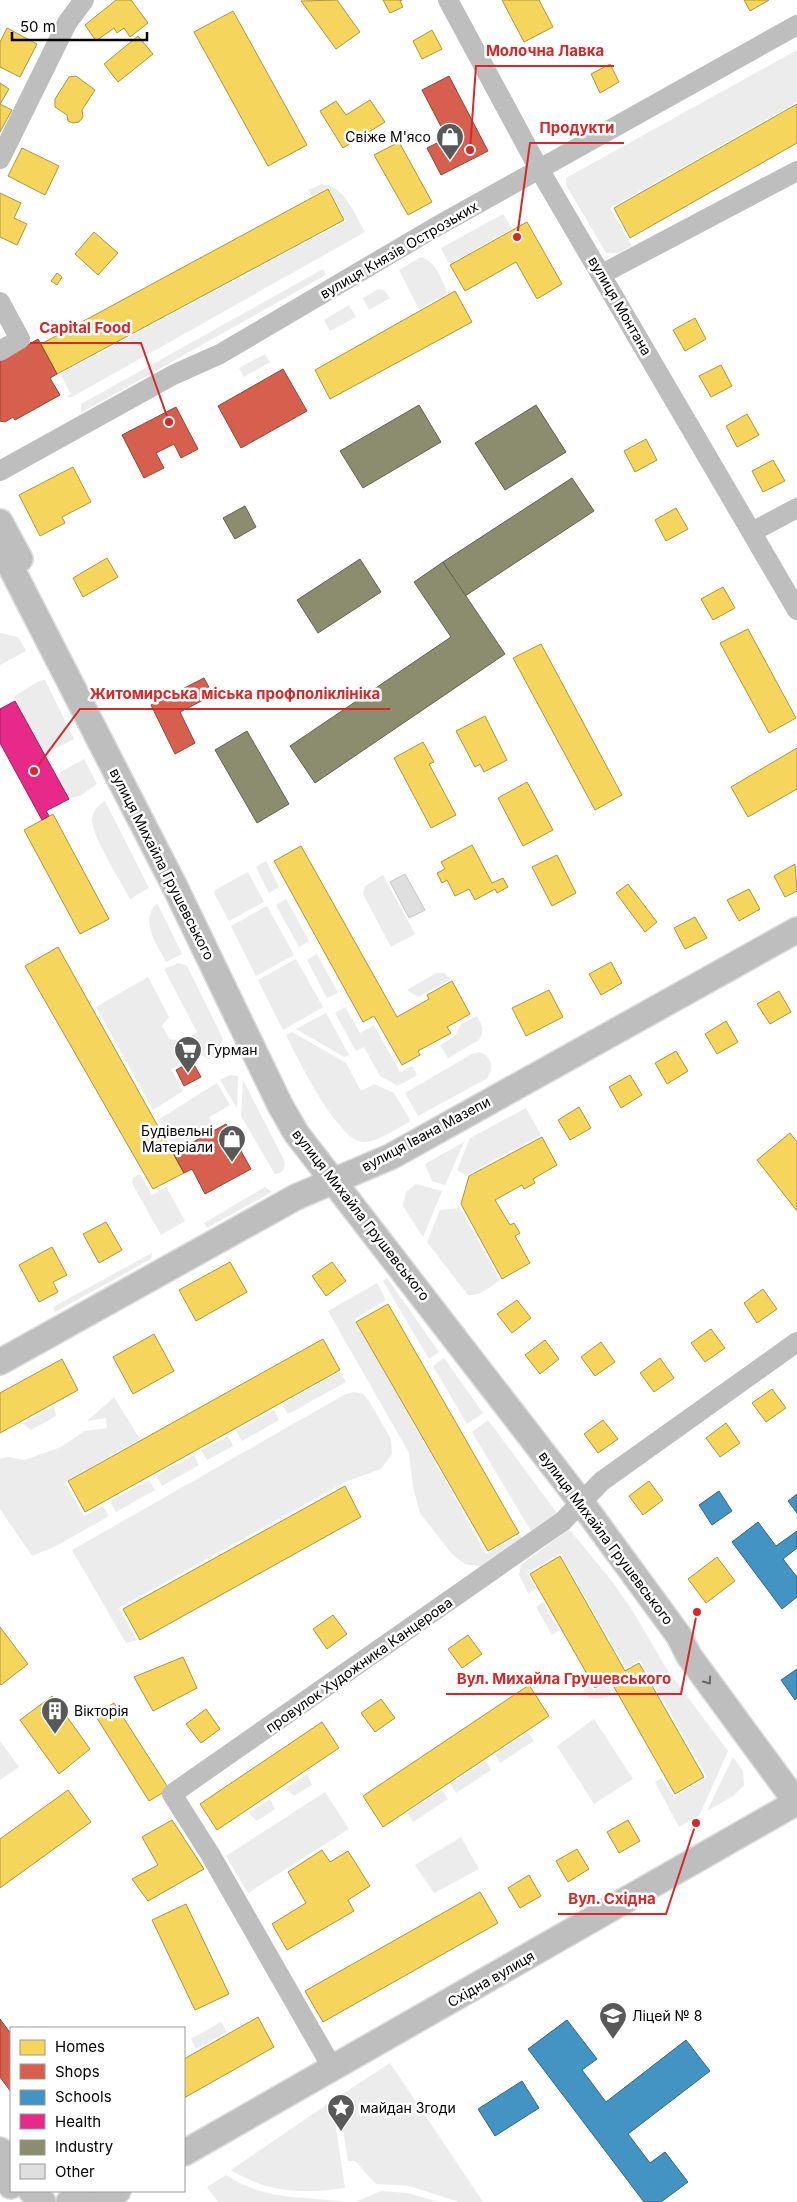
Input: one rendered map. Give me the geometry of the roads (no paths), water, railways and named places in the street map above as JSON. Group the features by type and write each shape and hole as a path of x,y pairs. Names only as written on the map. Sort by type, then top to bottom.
{"main road":[{"name":"вулиця Михайла Грушевського","path":"0,522 191,890 292,1100 340,1178 586,1498 679,1636 690,1656 796,1793"},
{"name":"вулиця Михайла Грушевського","path":"0,546 174,884 280,1105 307,1148 340,1178"},
{"name":"вулиця Івана Мазепи","path":"0,1362 296,1197 392,1156 797,930"},
{"name":"Східна вулиця","path":"185,2152 329,2063 796,1793"},
{"name":"Східна вулиця","path":"185,2136 329,2063"},
{"path":"0,2150 10,2164"},
{"path":"0,2171 10,2185"},
{"path":"32,2192 43,2202"},
{"path":"69,2202 88,2192"},
{"path":"99,2202 116,2192"}],"street":[{"path":"0,159 67,23 84,0"},
{"name":"вулиця Монтана","path":"448,0 539,169 797,610"},
{"name":"вулиця Князів Острозьких","path":"0,471 173,375 220,354 539,169 797,26"},
{"path":"602,274 797,171"},
{"path":"0,302 20,339 0,351"},
{"path":"752,532 797,508"},
{"name":"провулок Художника Канцерова","path":"329,2063 210,1854 172,1794 563,1521 602,1481 797,1342"}],"place":[{"name":"Молочна Лавка","path":"470,150"},
{"name":"Свіже М'ясо","path":"450,161"},
{"name":"Продукти","path":"517,237"},
{"name":"Capital Food","path":"169,422"},
{"name":"Житомирська міська профполіклініка","path":"34,771"},
{"name":"Гурман","path":"188,1074"},
{"name":"Будівельні Матеріали","path":"232,1163"},
{"name":"Вул. Михайла Грушевського","path":"697,1612"},
{"name":"Вікторія","path":"55,1735"},
{"name":"Вул. Східна","path":"696,1823"},
{"name":"Ліцей № 8","path":"613,2040"},
{"name":"майдан Згоди","path":"341,2132"}]}
